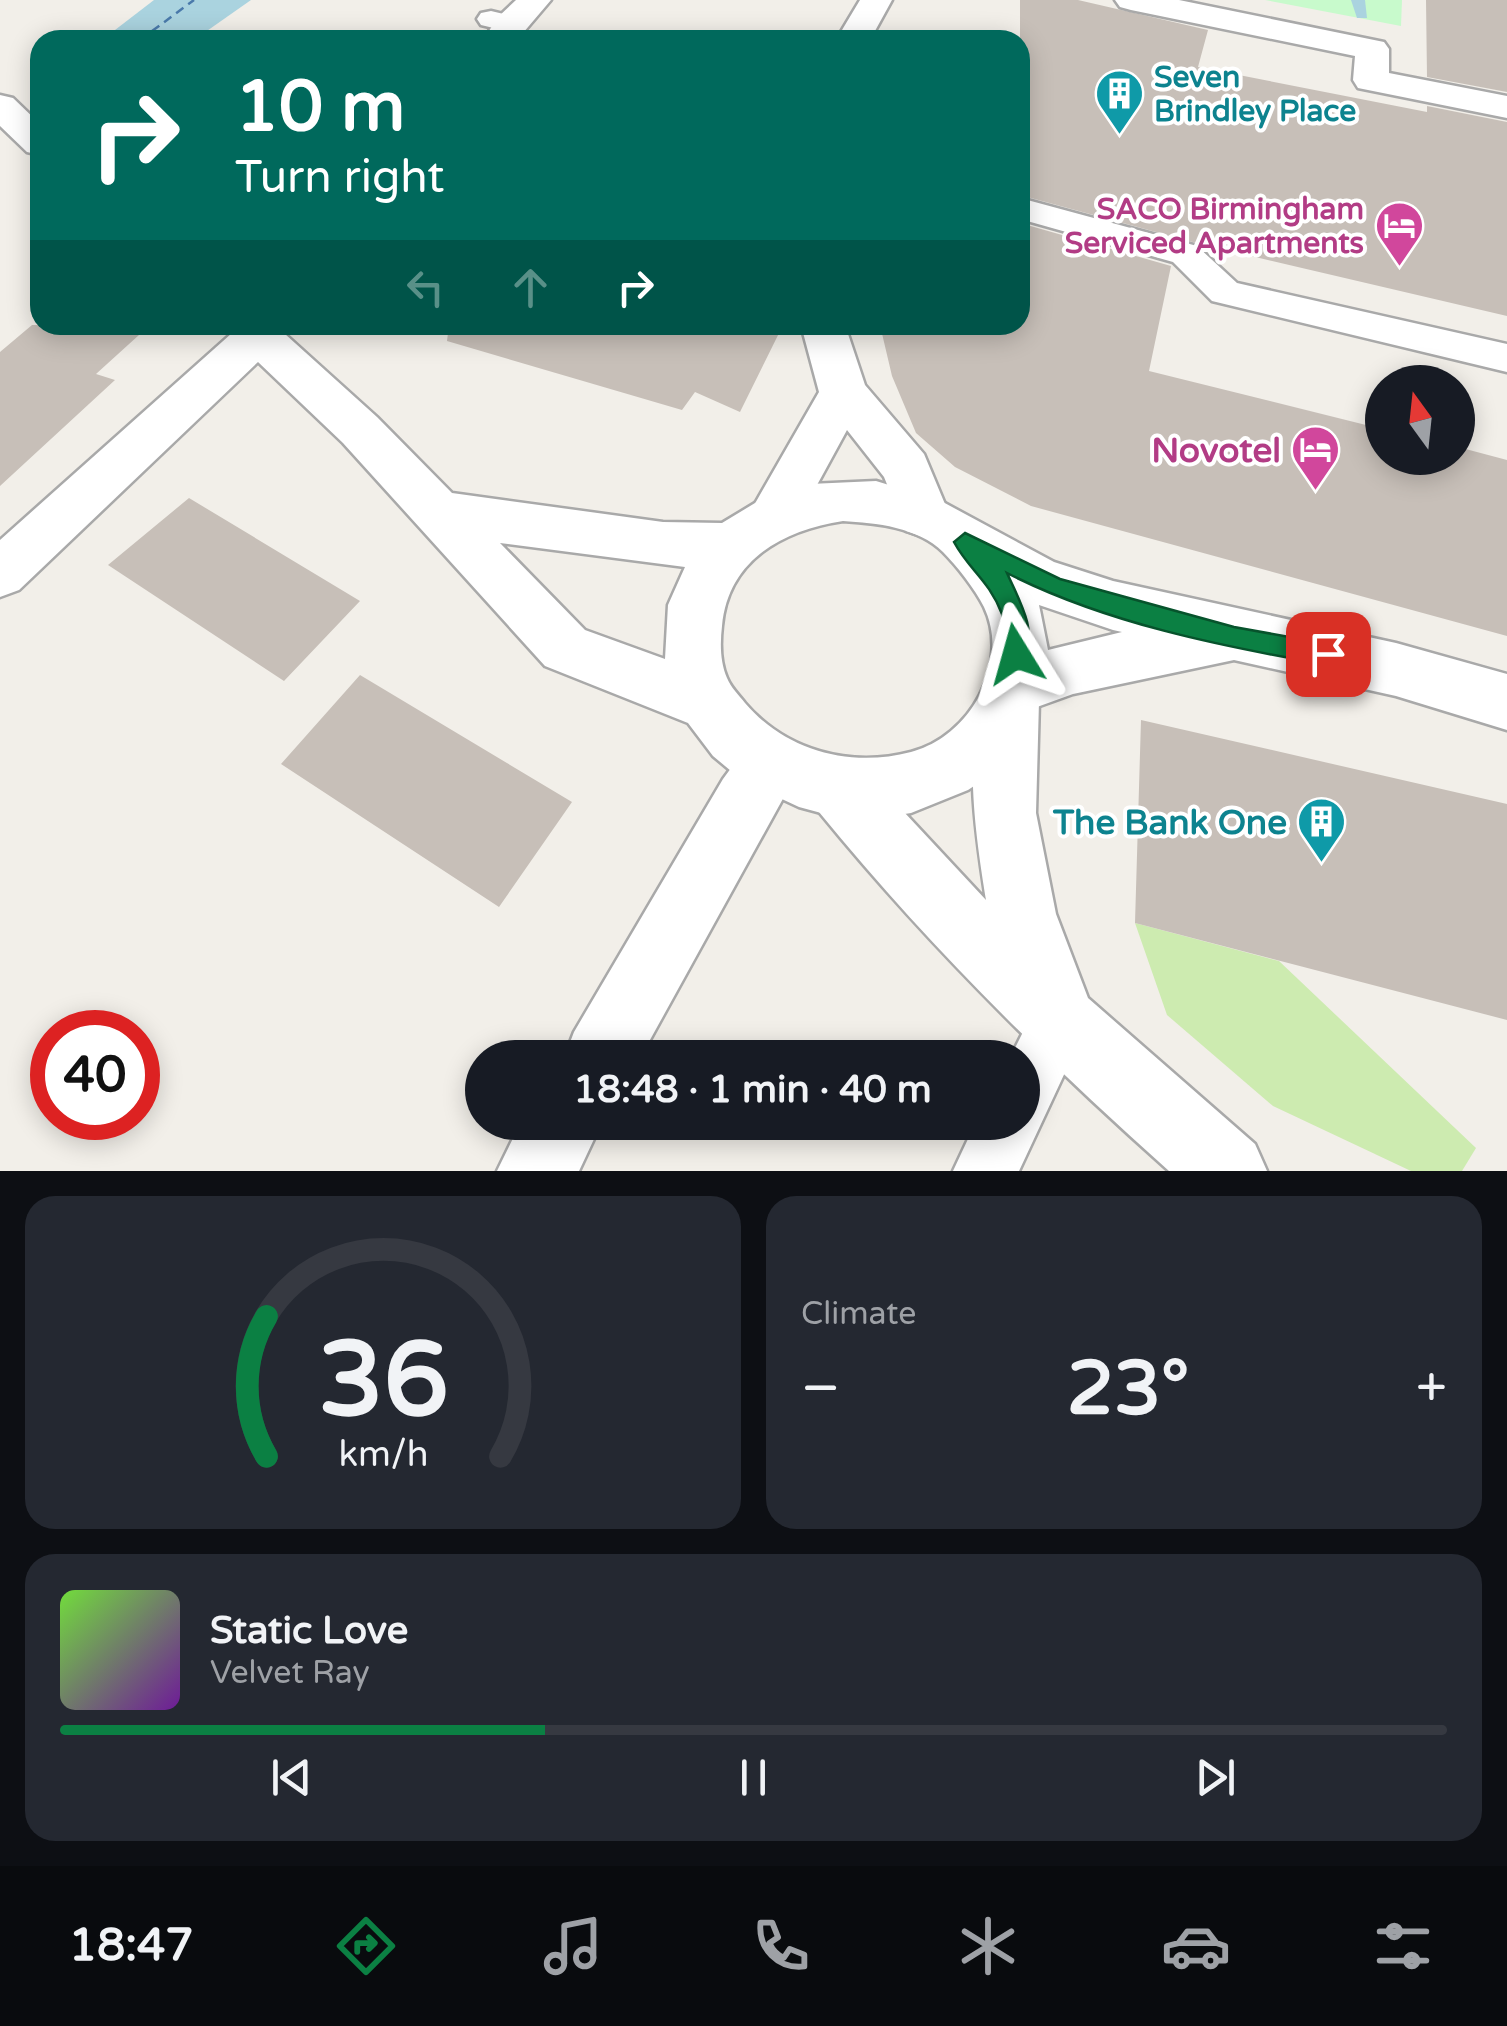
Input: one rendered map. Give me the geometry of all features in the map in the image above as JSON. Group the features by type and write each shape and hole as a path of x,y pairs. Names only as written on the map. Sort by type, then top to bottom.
{"street":[{"path":"500,28 535,0"},
{"path":"859,30 876,0"},
{"path":"1131,0 1256,13 1372,49 1371,80 1507,107"},
{"path":"2,107 30,134"},
{"path":"0,574 242,335"},
{"path":"257,335 360,430 565,648 708,703"},
{"path":"825,335 844,392 906,468 945,529 998,578 1016,620 1004,813 1022,914 1060,1021"},
{"path":"775,514 844,392"},
{"path":"1234,638 1073,668 1012,694 981,746 917,785 842,790 770,766 734,738 708,703 692,660 692,618 704,578 728,546 775,514 831,499 879,502 945,529 1055,587 1234,638 1360,660 1507,702"},
{"path":"436,512 663,544 728,546"},
{"path":"610,1040 744,801 770,766"},
{"path":"842,790 916,881 1060,1021 1228,1171"},
{"path":"536,1171 554,1140"}],"lane":[{"path":"1030,211 1185,254 1225,292 1507,358"},
{"path":"1040,1061 1060,1021"},
{"path":"985,1171 1001,1140"}],"green space":[{"path":"1265,0 1402,0 1401,26"},
{"path":"1135,923 1279,961 1476,1148 1462,1171 1411,1171 1273,1106 1167,1015"}],"water":[{"path":"154,0 251,0 208,30 115,30"}],"building":[{"path":"1020,0 1078,0 1208,30 1198,67 1427,112 1427,106 1507,122 1507,316 1200,244 1030,198 1030,30 1020,30"},
{"path":"1426,0 1507,0 1507,92 1427,77"},
{"path":"1030,226 1171,266 1149,371 1365,425 1365,475 1475,475 1475,452 1507,460 1507,636 1031,506 955,467 916,433 892,376 882,335 1030,335"},
{"path":"30,327 30,335 139,335 96,374 115,380 0,486 0,352"},
{"path":"448,335 778,335 740,412 695,392 682,410 447,341"},
{"path":"189,498 360,601 284,681 108,565"},
{"path":"360,675 572,802 499,907 281,764"},
{"name":"The Bank One","path":"1141,720 1507,804 1507,1020 1135,923"}],"waterway":[{"path":"1358,0 1362,15"}],"ferry route":[{"path":"154,30 194,0"}],"place":[{"name":"Seven Brindley Place","path":"1119,136"},
{"name":"SACO Birmingham Serviced Apartments","path":"1399,268"},
{"name":"Novotel","path":"1316,492"},
{"name":"The Bank One","path":"1322,864"}],"route":[{"path":"1016,654 1016,620 998,578 965,542 1055,587 1234,638 1328,654"}]}
